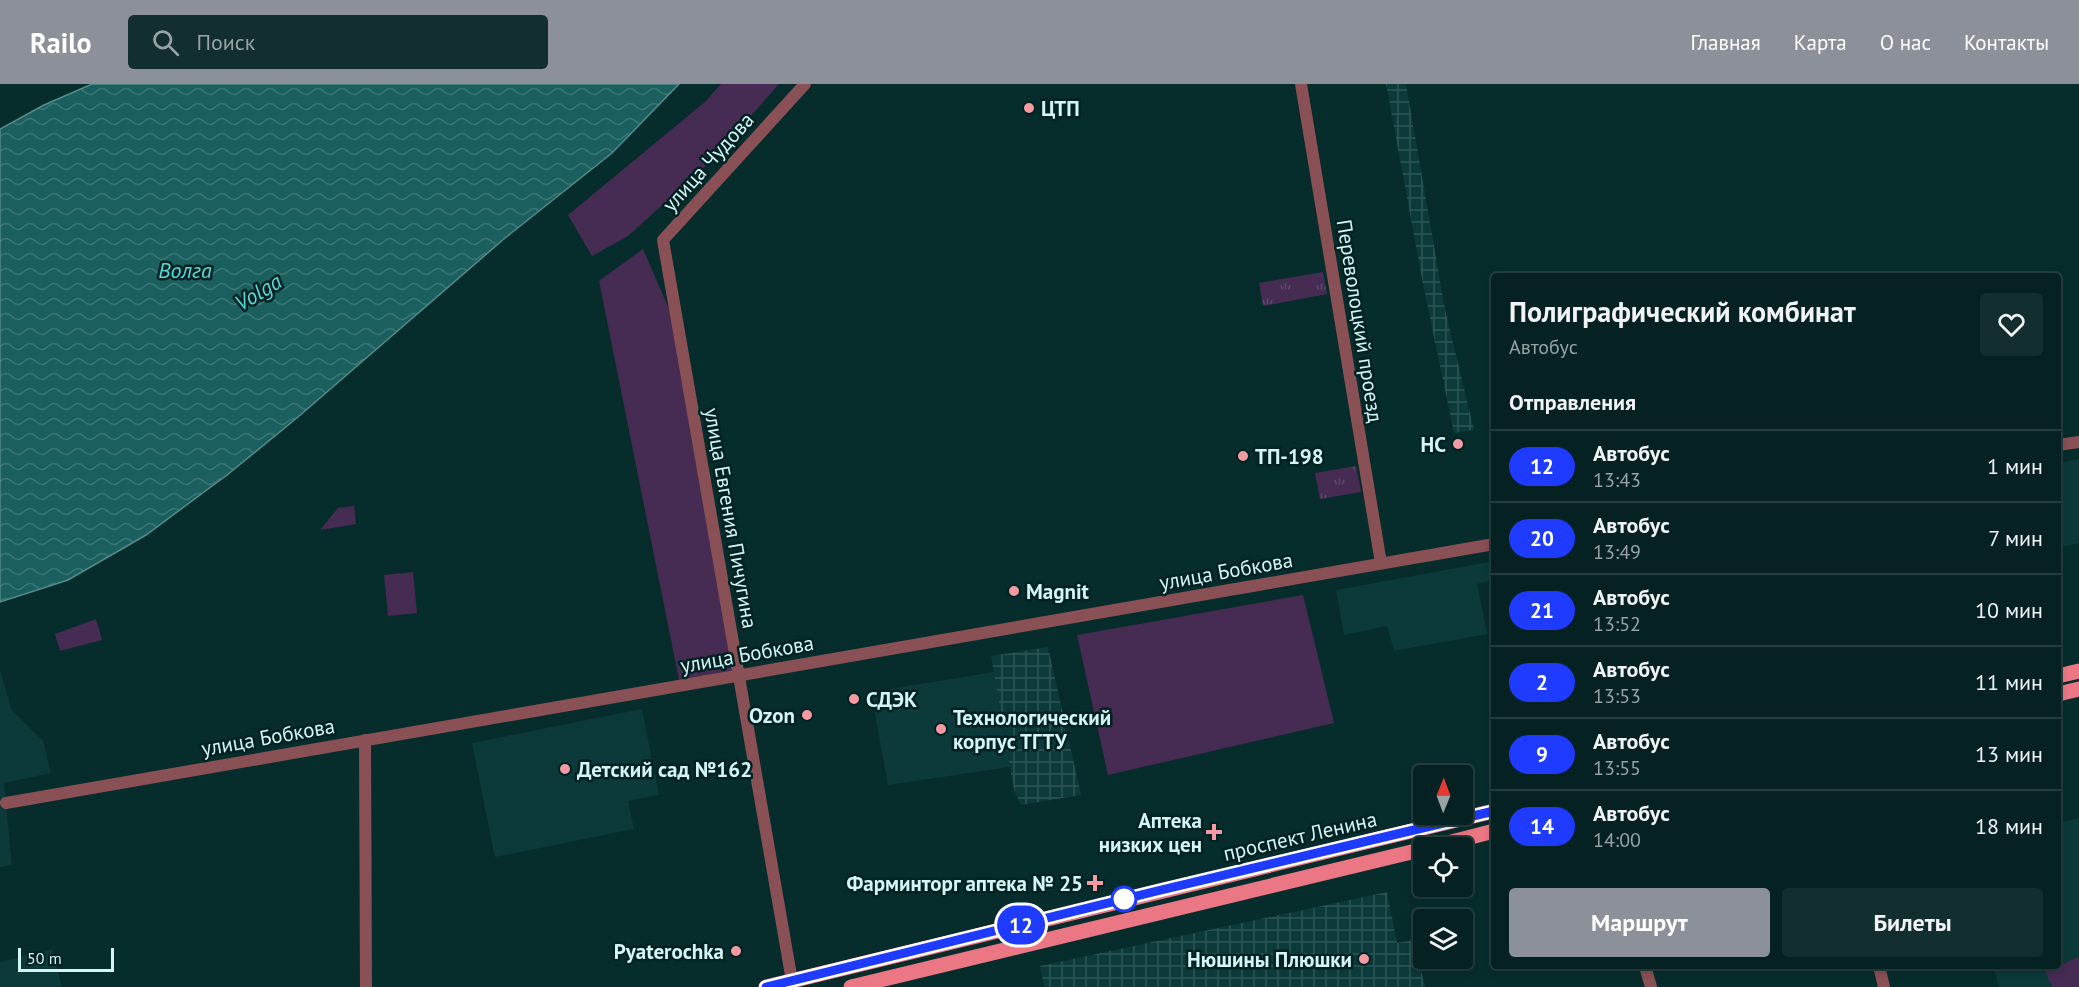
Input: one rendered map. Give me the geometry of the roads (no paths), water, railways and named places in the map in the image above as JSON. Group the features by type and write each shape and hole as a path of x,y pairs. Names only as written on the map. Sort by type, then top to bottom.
{"main road":[{"path":"2061,675 2079,671"},
{"path":"2061,693 2079,689"},
{"name":"проспект Ленина","path":"766,987 797,982 1157,891 1491,812"},
{"name":"проспект Ленина","path":"1470,837 1491,832"},
{"name":"проспект Ленина","path":"851,987 1413,851"}],"street":[{"name":"улица Чудова","path":"663,240 806,84"},
{"name":"Переволоцкий проезд","path":"1302,84 1382,563"},
{"name":"улица Евгения Пичугина","path":"663,240 739,675 797,982"},
{"path":"2061,445 2079,442"},
{"name":"улица Бобкова","path":"6,803 1491,544"},
{"path":"365,740 366,987"},
{"path":"1647,969 1651,987"},
{"path":"1880,969 1884,987"}],"water":[{"name":"Волга","path":"92,84 679,84 612,153 505,238 298,417 227,475 146,535 68,580 0,602 0,129 44,105"}],"place":[{"name":"ЦТП","path":"1029,108"},
{"name":"НС","path":"1458,444"},
{"name":"ТП-198","path":"1243,456"},
{"name":"Magnit","path":"1014,591"},
{"name":"СДЭК","path":"854,699"},
{"name":"Ozon","path":"807,715"},
{"name":"Технологический корпус ТГТУ","path":"941,729"},
{"name":"Детский сад №162","path":"565,769"},
{"name":"Аптека низких цен","path":"1214,832"},
{"name":"Фарминторг аптека № 25","path":"1095,883"},
{"name":"Pyaterochka","path":"736,951"},
{"name":"Нюшины Плюшки","path":"1364,959"}],"water label":[{"name":"Volga","path":"258,292"}]}
